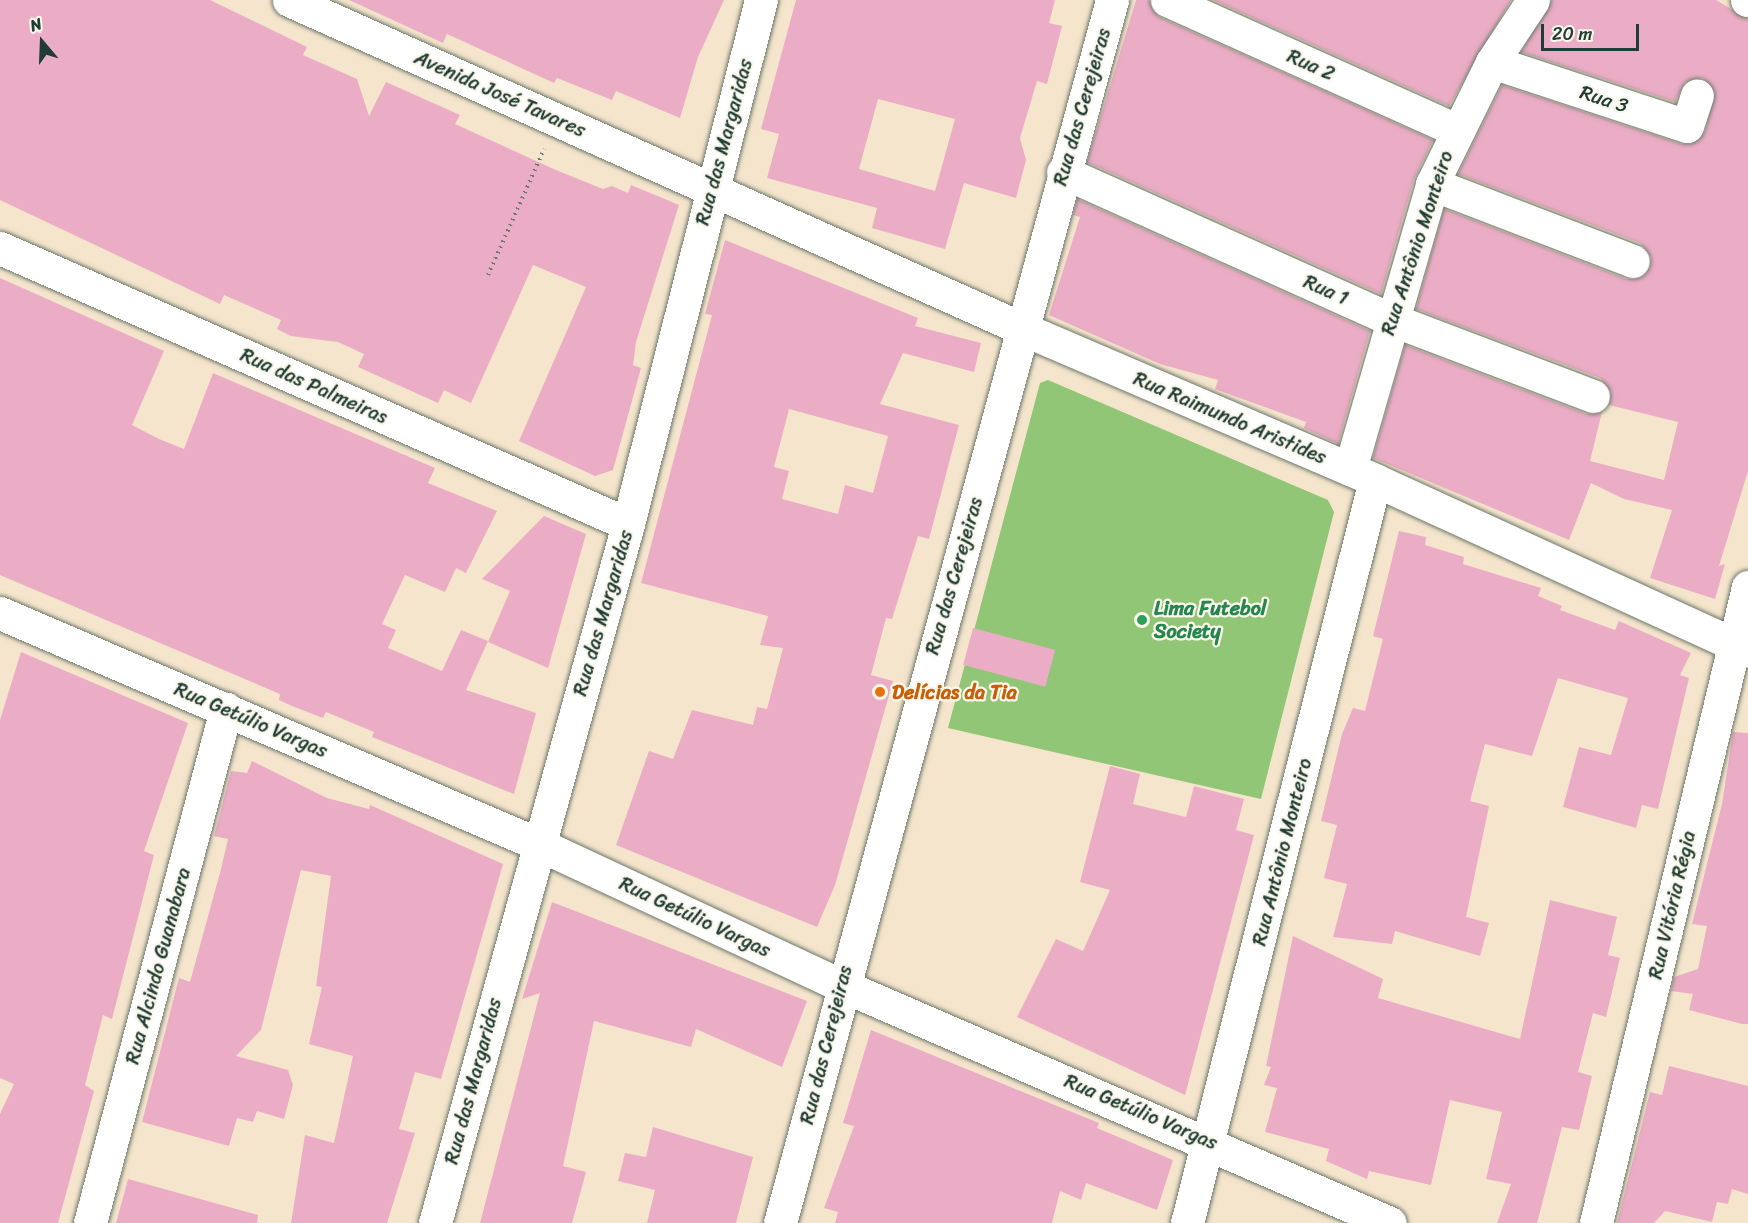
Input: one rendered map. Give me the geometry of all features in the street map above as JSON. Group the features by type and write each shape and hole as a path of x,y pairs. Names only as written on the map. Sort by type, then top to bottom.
{"street":[{"name":"Avenida José Tavares","path":"289,0 711,188"},
{"name":"Rua das Margaridas","path":"435,1223 628,524 711,188 761,0"},
{"name":"Rua das Cerejeiras","path":"780,1223 841,985 1112,0"},
{"name":"Rua 2","path":"1167,0 1456,130"},
{"name":"Rua Antônio Monteiro","path":"1187,1223 1209,1141 1363,474 1390,319 1432,184 1456,130 1520,4"},
{"name":"Rua 3","path":"1492,62 1687,126 1696,96"},
{"name":"Rua 1","path":"1063,172 1390,319 1593,396"},
{"path":"1432,184 1633,261"},
{"name":"Rua Raimundo Aristides","path":"711,188 1023,330 1363,474 1740,648"},
{"name":"Rua das Palmeiras","path":"0,248 628,524"},
{"name":"Rua Vitória Régia","path":"1596,1223 1740,648 1748,587"},
{"name":"Rua Getúlio Vargas","path":"2,622 226,709 538,844 841,985 1209,1141 1390,1223"},
{"name":"Rua Alcindo Guanabara","path":"90,1223 226,709"}],"path":[{"path":"488,275 557,119"}],"green space":[{"name":"Lima Futebol Society","path":"1048,380 1328,500 1334,512 1261,799 948,728 1040,383"}],"building":[{"path":"0,0 210,0 307,47 303,55 357,79 369,116 386,82 460,115 455,124 556,170 603,189 612,186 628,193 631,185 679,205 636,342 633,365 641,368 613,470 595,476 519,441 586,287 533,265 471,403 444,390 438,403 358,367 364,354 338,342 291,336 277,329 281,320 224,295 220,304 0,200"},
{"path":"349,0 724,0 698,57 680,118 616,91 612,100 557,78 554,83 447,34 443,43"},
{"path":"796,0 1055,0 1049,23 1062,26 1047,84 1037,81 1020,138 1026,160 1016,198 964,183 945,249 872,228 877,208 767,178 779,134 761,129","holes":["878,99 955,119 935,191 859,169"]},
{"path":"1136,0 1149,0 1159,17 1433,140 1414,179 1381,294 1087,162"},
{"path":"1213,0 1511,0 1449,106"},
{"path":"1552,0 1716,0 1748,19 1748,471 1719,566 1725,564 1715,599 1650,578 1672,510 1624,499 1591,483 1569,540 1373,458 1405,345 1586,414 1602,412 1590,461 1664,480 1678,422 1609,405 1611,392 1600,378 1416,309 1444,209 1626,279 1637,279 1650,268 1651,257 1640,243 1458,174 1502,85 1681,144 1691,144 1705,132 1715,93 1703,78 1685,82 1675,102 1521,52"},
{"path":"1077,199 1370,331 1338,444 1304,428 1306,422 1215,389 1218,380 1160,364 1049,315 1080,217 1073,215"},
{"path":"725,240 918,318 915,326 981,343 974,372 903,353 880,404 959,425 929,539 918,536 892,619 886,618 871,675 893,681 835,885 817,927 616,845 649,751 673,759 692,710 753,725 757,707 767,709 783,648 760,645 768,616 641,583 712,315 705,314","holes":["789,409 888,436 873,493 845,485 838,514 782,499 789,471 774,467"]},
{"path":"0,278 164,351 132,425 159,439 184,449 213,373 435,468 428,483 497,511 466,573 456,568 445,592 405,575 382,624 396,630 388,648 442,671 461,630 488,641 466,690 536,713 514,794 372,737 374,732 326,712 323,718 292,706 279,700 280,694 0,575"},
{"path":"544,516 586,534 548,668 488,642 510,591 482,579"},
{"path":"1399,531 1426,537 1425,545 1464,557 1463,564 1541,588 1538,596 1562,606 1560,610 1615,630 1619,621 1691,653 1680,675 1689,678 1658,809 1642,805 1636,828 1563,807 1579,747 1611,755 1628,698 1558,678 1532,756 1485,744 1470,801 1489,806 1466,917 1489,923 1480,956 1395,931 1392,944 1333,937 1347,884 1324,878 1337,825 1321,821 1342,734 1353,708 1365,711 1383,639 1373,636"},
{"path":"973,628 1055,650 1045,687 963,665"},
{"path":"21,652 188,723 144,851 154,855 112,1019 103,1015 85,1085 94,1091 58,1223 0,1223 0,1114 14,1084 0,1078 0,720"},
{"path":"1733,732 1748,733 1748,1024 1689,1010 1693,994 1671,991 1674,977 1698,969 1707,926 1692,924 1722,804"},
{"path":"252,761 327,798 369,809 370,805 503,864 441,1079 415,1072 399,1129 415,1133 387,1223 291,1223 305,1135 334,1143 353,1056 309,1044 322,987 316,986 331,876 301,870 261,1030 236,1056 288,1070 293,1085 284,1119 257,1111 253,1122 237,1118 229,1146 142,1122 179,978 190,982 221,869 228,839 214,836 231,771 247,773"},
{"path":"1110,766 1140,774 1133,804 1186,817 1194,786 1244,799 1236,830 1254,835 1185,1095 1017,1017 1056,939 1083,951 1110,890 1080,882"},
{"path":"1550,900 1617,917 1608,955 1620,958 1606,1017 1593,1013 1578,1072 1592,1076 1579,1130 1562,1127 1537,1223 1497,1223 1511,1184 1486,1179 1502,1112 1450,1100 1431,1185 1369,1171 1367,1179 1326,1161 1329,1149 1265,1132 1277,1088 1264,1085 1271,1067 1266,1066 1293,936 1383,979 1378,998 1520,1039"},
{"path":"552,902 807,1001 782,1067 696,1029 691,1047 594,1021 563,1166 586,1172 572,1223 480,1223 540,993 522,999"},
{"path":"871,1030 1099,1123 1097,1128 1173,1160 1157,1210 1086,1183 1081,1200 1060,1191 1052,1223 835,1223 838,1212 824,1208 854,1126 843,1123"},
{"path":"1669,1066 1748,1086 1748,1194 1732,1189 1728,1204 1717,1202 1712,1222 1665,1211 1654,1223 1617,1223 1650,1092 1662,1095"},
{"path":"653,1127 753,1157 736,1223 647,1223 655,1190 618,1181 625,1153 646,1157"},
{"path":"128,1179 258,1215 257,1223 116,1223"}],"place":[{"name":"Lima Futebol Society","path":"1142,620"},
{"name":"Delícias da Tia","path":"880,692"}]}
